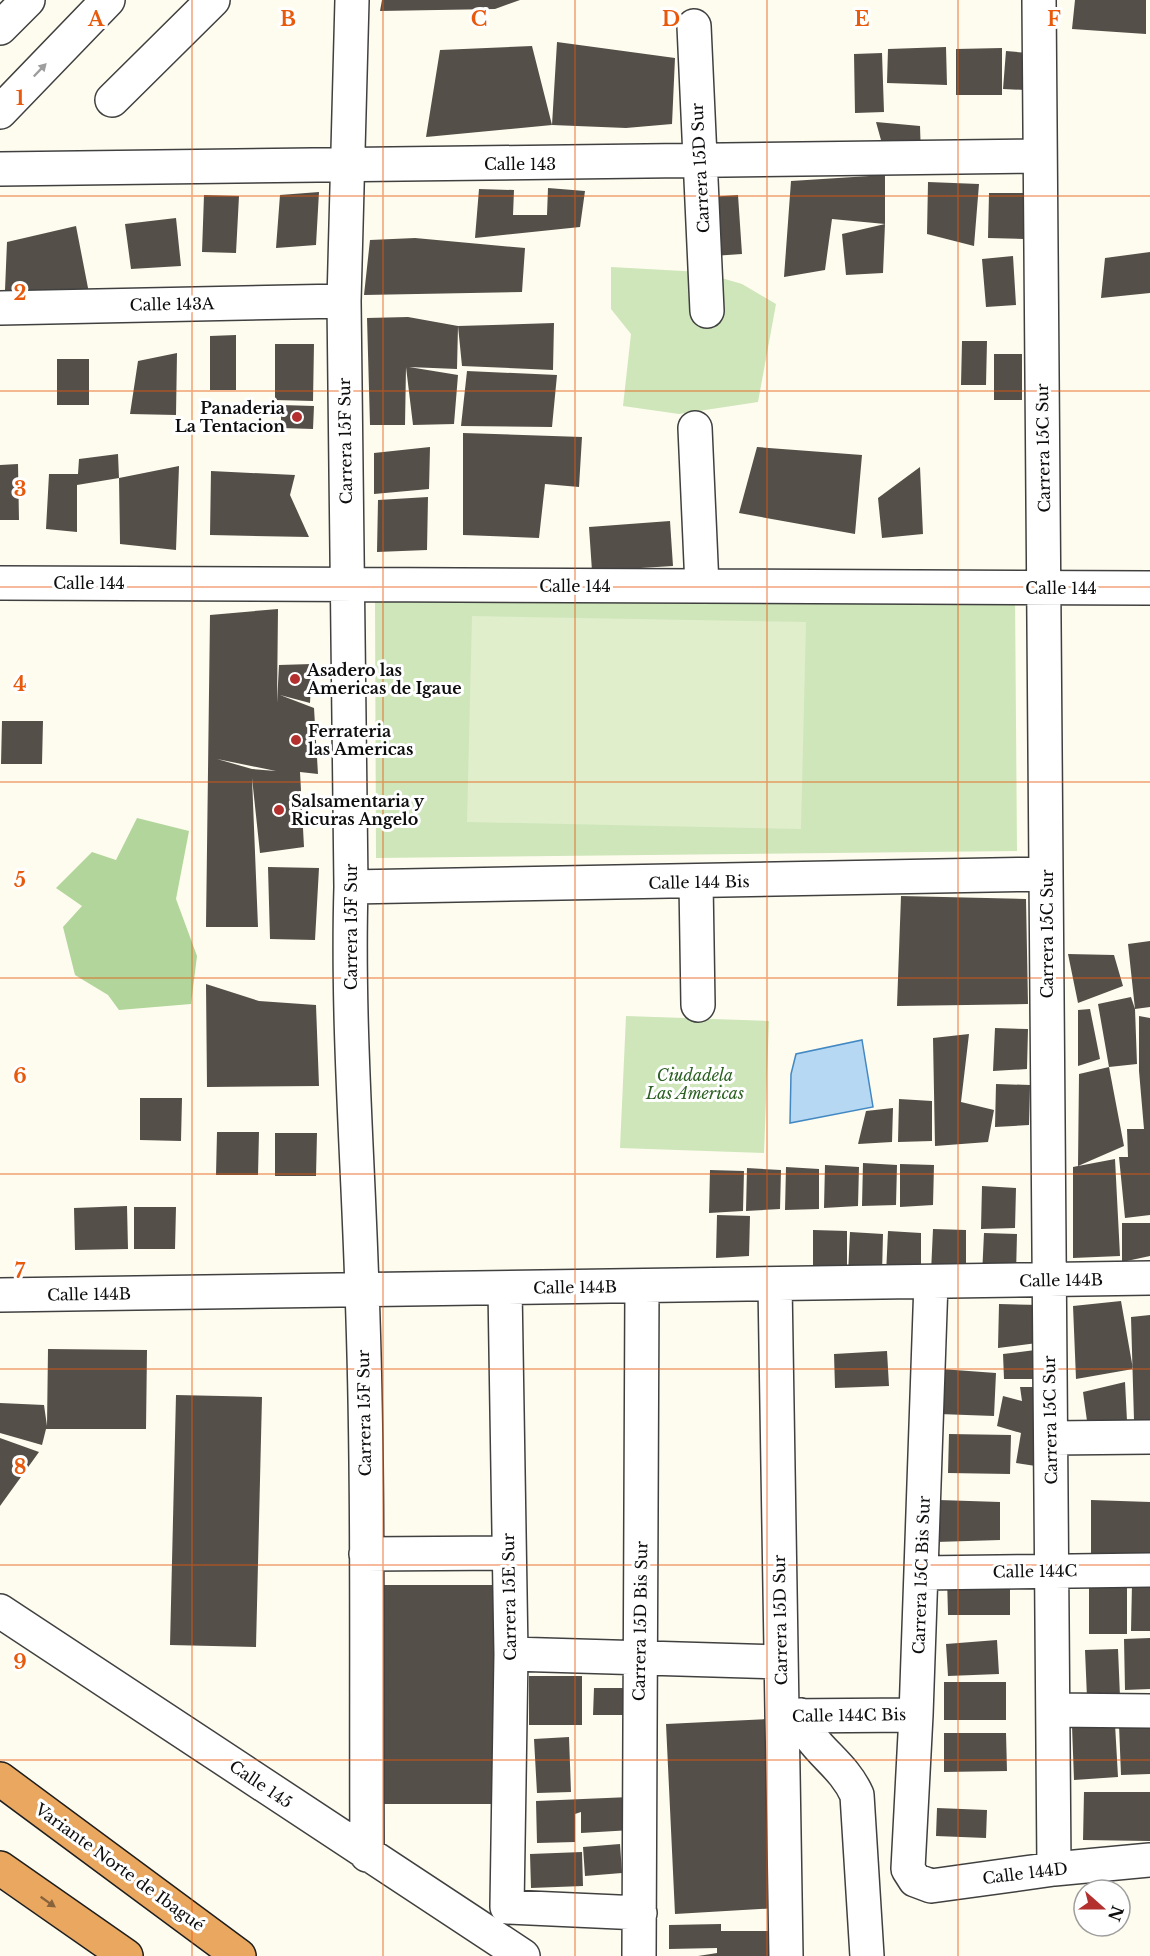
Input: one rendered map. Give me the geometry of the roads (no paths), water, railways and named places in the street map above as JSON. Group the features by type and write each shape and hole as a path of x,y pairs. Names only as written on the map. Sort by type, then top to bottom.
{"highway":[{"name":"Variante Norte de Ibagué","path":"0,1779 239,1956"},
{"path":"0,1868 126,1956"}],"street":[{"path":"0,28 28,0"},
{"path":"0,112 108,0"},
{"path":"112,100 213,0"},
{"name":"Carrera 15F Sur","path":"352,0 344,302 351,886 349,942 355,1159 363,1290 367,1855"},
{"name":"Carrera 15C Sur","path":"1039,0 1054,1869"},
{"name":"Carrera 15D Sur","path":"694,26 707,311"},
{"name":"Calle 143","path":"0,169 1040,156"},
{"name":"Calle 143A","path":"0,308 344,302"},
{"path":"695,428 702,586"},
{"name":"Calle 144","path":"0,583 1150,588"},
{"name":"Calle 144 Bis","path":"351,886 696,882 1046,874"},
{"path":"696,882 698,1005"},
{"name":"Calle 144B","path":"0,1295 1150,1278"},
{"name":"Carrera 15C Bis Sur","path":"908,1869 916,1715 931,1282"},
{"name":"Carrera 15D Sur","path":"775,1284 780,1662 791,1716 786,1956"},
{"name":"Carrera 15D Bis Sur","path":"639,1956 642,1286"},
{"name":"Carrera 15E Sur","path":"505,1288 511,1654 507,1907 640,1913"},
{"path":"1051,1438 1150,1437"},
{"path":"366,1554 509,1553"},
{"name":"Calle 144C","path":"921,1573 1150,1569"},
{"name":"Calle 145","path":"0,1611 523,1956"},
{"path":"511,1654 780,1662"},
{"path":"1053,1710 1150,1711"},
{"name":"Calle 144C Bis","path":"791,1716 916,1715"},
{"path":"791,1716 808,1737 842,1771 857,1795 867,1956"},
{"name":"Calle 144D","path":"908,1869 915,1880 931,1886 1054,1869 1150,1860"}],"water":[{"path":"862,1040 873,1107 790,1123 791,1074 796,1054"}],"place":[{"name":"Panaderia La Tentacion","path":"297,417"},
{"name":"Asadero las Americas de Igaue","path":"295,679"},
{"name":"Ferrateria las Americas","path":"296,740"},
{"name":"Salsamentaria y Ricuras Angelo","path":"279,810"}],"park label":[{"name":"Ciudadela Las Americas","path":"695,1084"}]}
